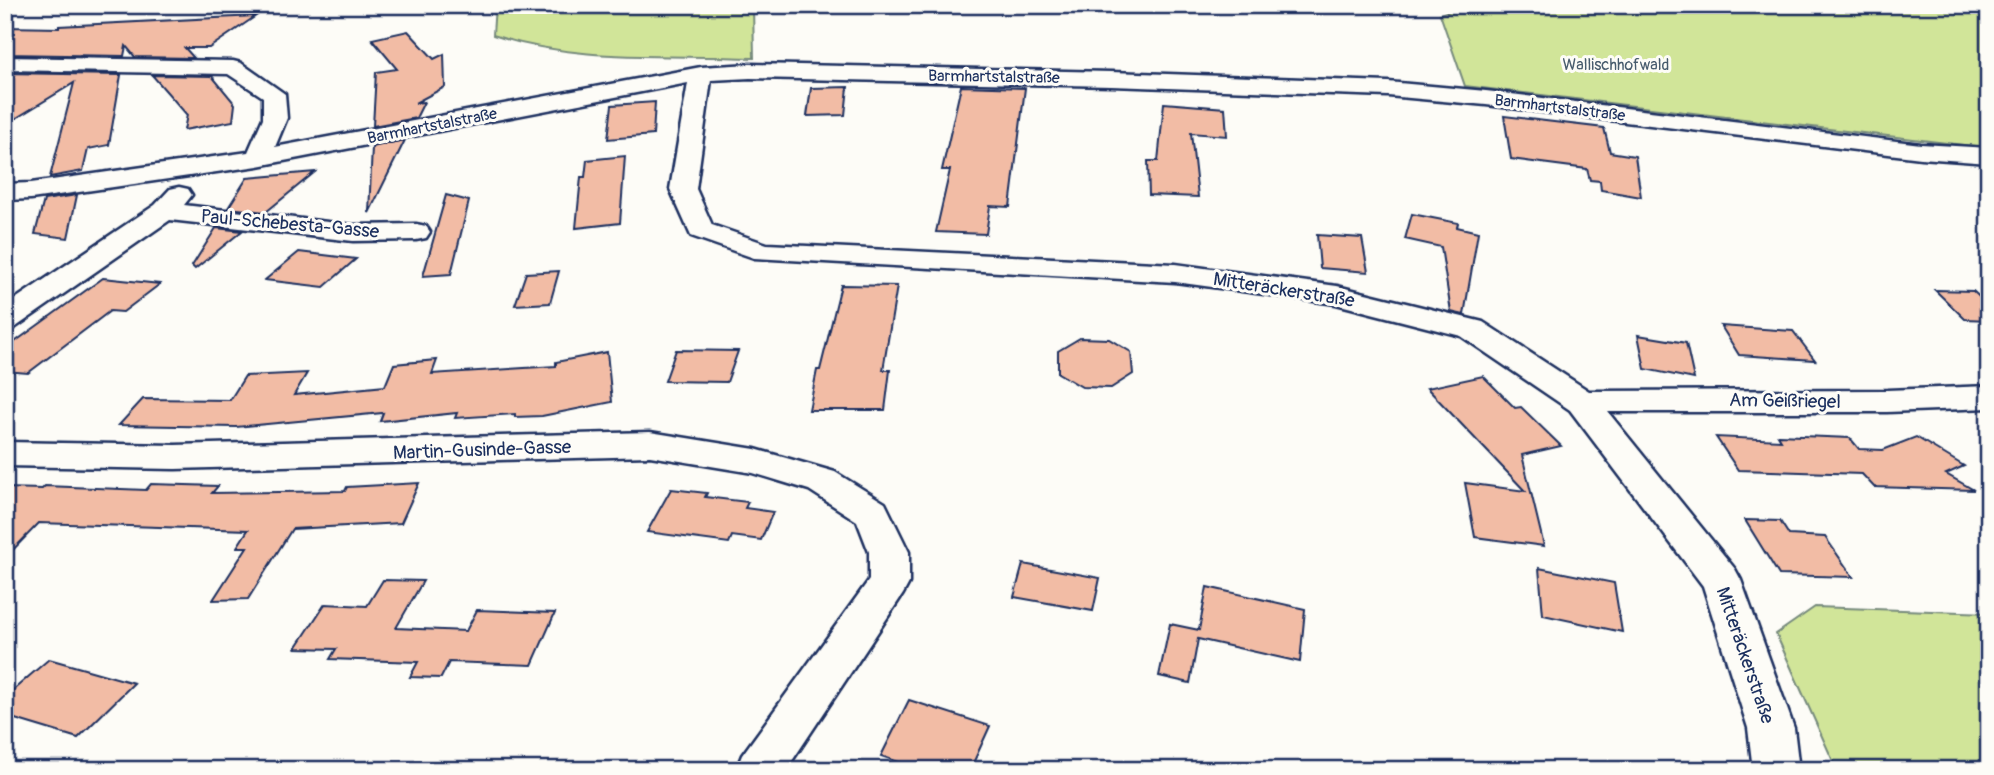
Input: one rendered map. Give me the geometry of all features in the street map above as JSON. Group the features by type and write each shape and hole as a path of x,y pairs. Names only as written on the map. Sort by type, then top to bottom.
{"street":[{"path":"5,62 233,68 274,94 275,118 258,159"},
{"name":"Barmhartstalstraße","path":"5,192 31,191 258,159 701,74 750,71 1078,78 1388,89 1486,98 1921,151 1989,156"},
{"name":"Mitteräckerstraße","path":"701,74 683,190 701,230 764,252 1175,273 1337,295 1472,329 1582,402 1721,580 1771,727 1776,770"},
{"path":"5,320 165,211 190,184 194,167"},
{"name":"Paul-Schebesta-Gasse","path":"165,211 353,233 416,232"},
{"name":"Am Geißriegel","path":"1582,402 1639,399 1920,402 1989,397"},
{"name":"Martin-Gusinde-Gasse","path":"5,454 175,457 650,444 755,461 822,481 872,513 889,552 889,583 760,770"}],"green space":[{"path":"495,5 753,5 754,58 589,54 525,44 493,35"},
{"name":"Wallischhofwald","path":"1468,5 1989,5 1989,148 1465,86 1440,14"},
{"path":"1815,607 1989,613 1989,770 1837,770 1776,634"}],"building":[{"path":"256,16 209,48 185,48 194,58 135,57 126,46 124,56 5,54 5,27 59,28"},
{"path":"408,31 434,59 444,54 445,87 415,103 424,102 416,118 373,126 376,72 397,69 372,39"},
{"path":"5,73 121,75 109,145 88,149 83,171 50,177 74,83 5,125"},
{"path":"152,75 212,76 235,104 233,121 184,130 187,115"},
{"path":"961,86 1025,88 1010,207 990,206 986,234 936,232 950,170 942,170"},
{"path":"848,87 845,115 807,116 811,88"},
{"path":"655,102 653,135 608,139 612,105"},
{"path":"1164,103 1225,108 1227,136 1191,133 1198,197 1149,195 1148,161 1158,161"},
{"path":"1504,116 1604,128 1610,152 1635,156 1641,197 1601,190 1600,181 1590,180 1587,169 1511,159"},
{"path":"405,140 369,213 372,147"},
{"path":"625,156 620,223 576,228 581,177 585,177 587,160"},
{"path":"315,172 266,212 228,208 247,178"},
{"path":"77,195 68,238 35,234 44,200"},
{"path":"446,195 469,201 451,274 423,276"},
{"path":"1412,214 1458,223 1457,227 1478,232 1464,315 1451,312 1441,247 1405,239"},
{"path":"216,228 242,231 195,269 192,266"},
{"path":"1317,235 1362,238 1368,272 1320,268"},
{"path":"299,252 356,259 324,287 265,280"},
{"path":"559,271 550,303 515,305 526,273"},
{"path":"103,278 160,284 123,312 110,311 28,373 5,371 5,349"},
{"path":"841,285 897,286 883,370 890,370 885,410 809,410 817,370 820,370"},
{"path":"1935,290 1973,291 1989,306 1989,320 1965,319"},
{"path":"1721,326 1793,331 1815,360 1739,355"},
{"path":"1638,335 1686,343 1694,379 1645,369"},
{"path":"1080,338 1109,339 1131,352 1133,374 1111,388 1082,387 1058,373 1058,351"},
{"path":"676,350 738,351 727,382 665,381"},
{"path":"607,352 612,402 542,416 515,417 515,414 455,418 457,413 380,421 383,413 236,427 119,425 143,399 230,400 245,376 307,373 294,395 385,386 394,364 437,360 432,374 556,366 556,362"},
{"path":"1483,376 1515,408 1521,407 1561,446 1522,455 1544,546 1475,537 1465,483 1525,491 1427,388"},
{"path":"1778,435 1850,438 1859,449 1883,450 1916,437 1964,466 1946,474 1974,490 1874,487 1862,474 1738,470 1716,437 1781,440"},
{"path":"419,483 401,523 292,529 248,599 213,600 247,547 237,547 248,530 39,523 5,558 5,488 42,489 45,486 146,490 151,484 218,486 212,493 345,491 347,487"},
{"path":"671,489 707,493 705,497 748,502 745,508 773,512 761,540 732,536 729,543 647,532"},
{"path":"1745,520 1780,521 1789,535 1825,537 1853,577 1779,575"},
{"path":"1023,564 1100,578 1093,611 1014,597"},
{"path":"1539,568 1614,583 1622,632 1543,615"},
{"path":"383,580 423,581 396,628 466,631 477,610 555,613 532,665 449,662 441,678 410,677 418,662 330,659 336,649 296,648 325,604 367,606"},
{"path":"1207,587 1305,609 1300,662 1198,639 1190,683 1159,676 1170,624 1199,630"},
{"path":"49,659 134,683 78,738 5,716 5,697"},
{"path":"909,700 990,726 970,770 922,770 881,756"}]}
